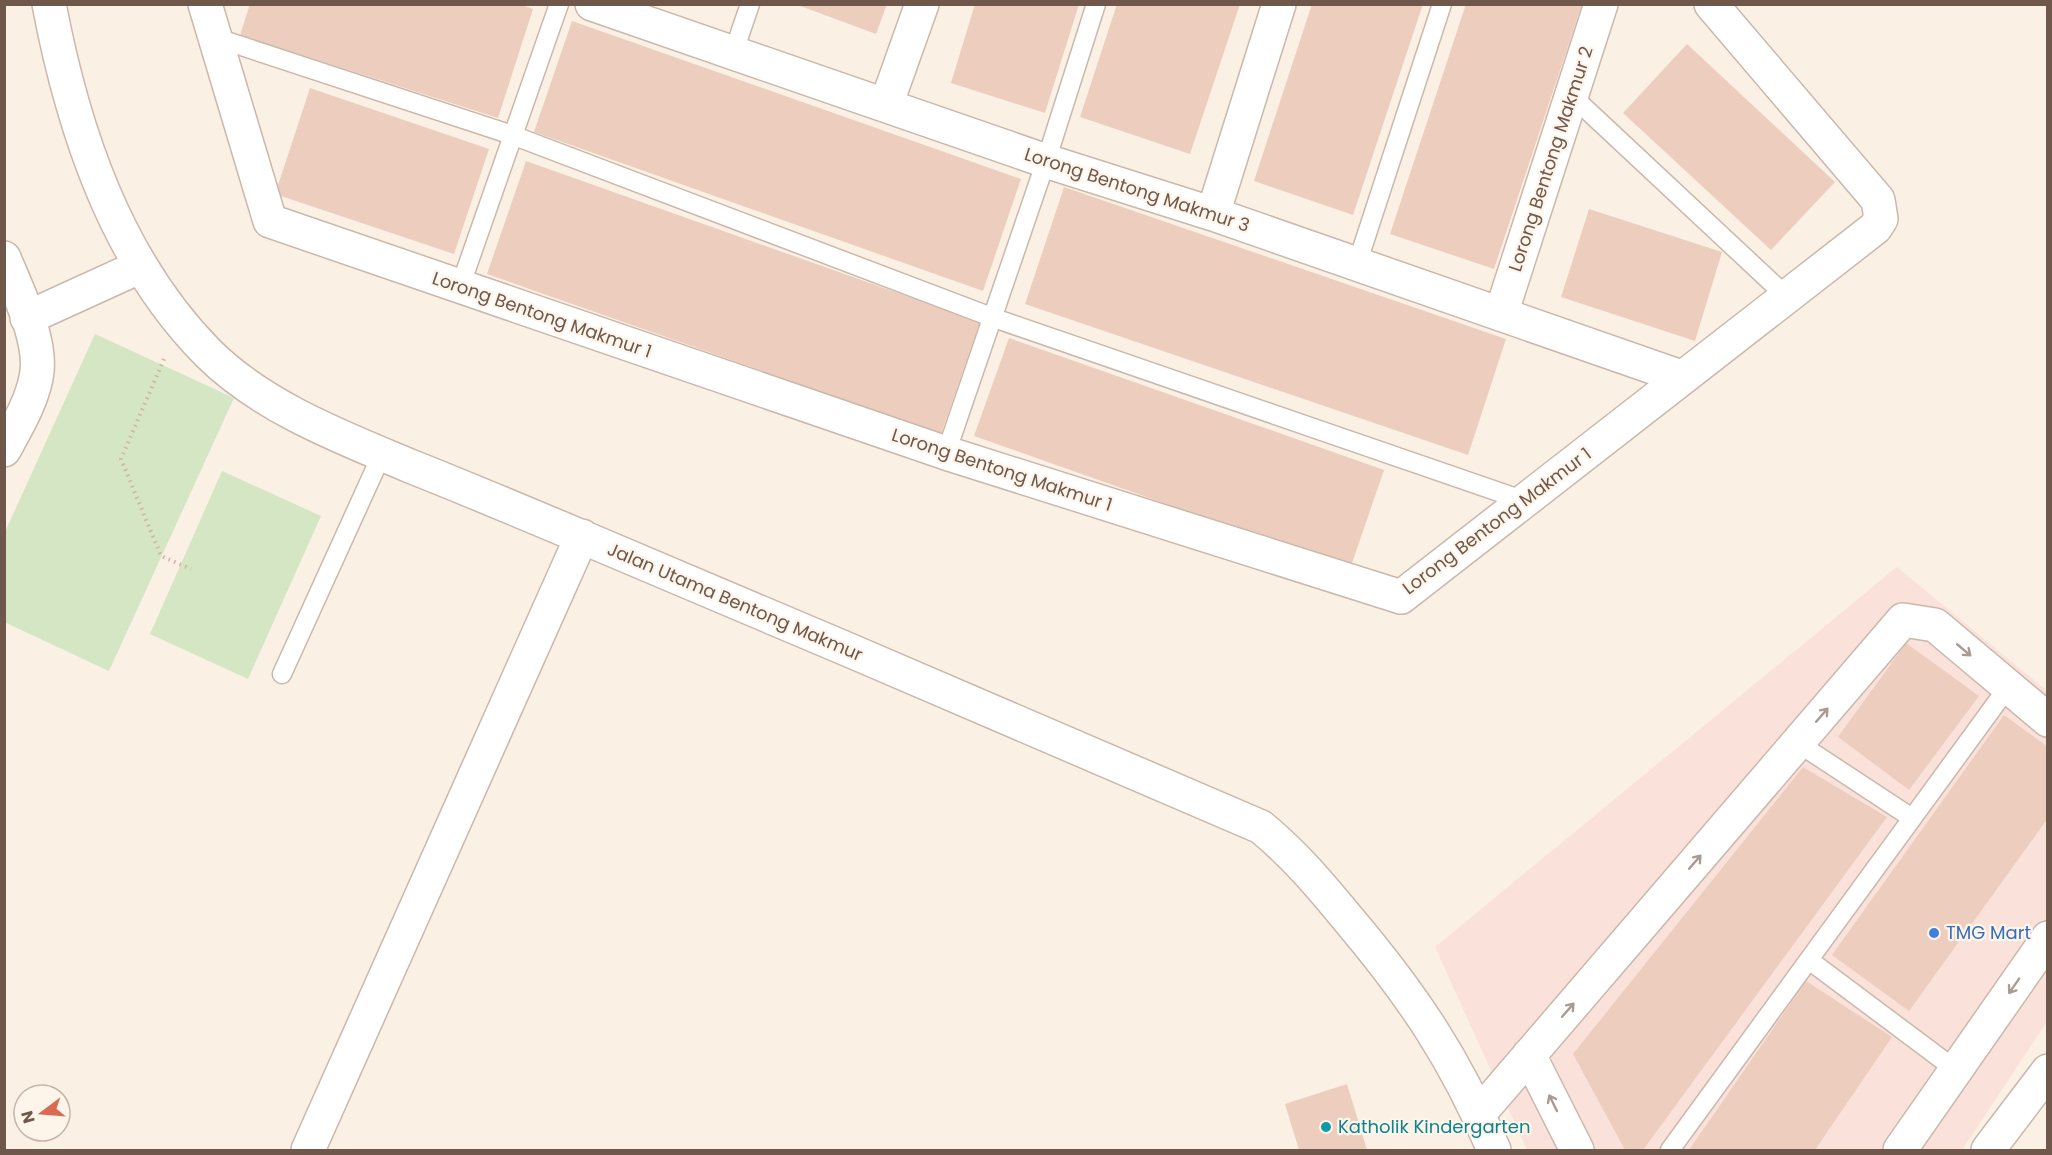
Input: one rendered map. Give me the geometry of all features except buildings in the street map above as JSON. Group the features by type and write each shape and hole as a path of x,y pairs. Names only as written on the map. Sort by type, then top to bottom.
{"street":[{"name":"Jalan Utama Bentong Makmur","path":"48,4 69,91 112,214 141,266 180,323 210,355 242,382 296,414 382,454 1261,827 1294,854 1398,979 1448,1054 1494,1150"},
{"path":"205,4 214,37"},
{"name":"Lorong Bentong Makmur 3","path":"592,4 1046,161 1213,214 1681,377"},
{"path":"886,105 922,4"},
{"path":"1213,214 1279,4"},
{"name":"Lorong Bentong Makmur 2","path":"1501,314 1602,4"},
{"name":"Lorong Bentong Makmur 1","path":"214,37 270,221 946,453 1401,597 1875,228 1881,219 1878,200 1711,4"},
{"path":"4,258 27,318 38,362 37,377 28,404 4,450"},
{"path":"27,318 141,266"},
{"path":"308,1150 582,537"},
{"path":"1478,1114 1903,620 1935,625 2048,720"},
{"path":"1900,1150 2048,938"},
{"path":"1529,1055 1576,1150"},
{"path":"1988,1150 2048,1071"}],"lane":[{"path":"460,287 559,4"},
{"path":"733,54 750,4"},
{"path":"946,453 994,318 1096,4"},
{"path":"1357,264 1442,4"},
{"path":"214,37 512,135 994,318 1525,501"},
{"path":"1572,96 1786,296"},
{"path":"282,674 382,454"},
{"path":"1670,1150 2008,687"},
{"path":"1798,743 1912,818"},
{"path":"1809,960 1956,1070"}],"path":[{"path":"180,323 121,459 161,556 191,569"}],"shaded area":[{"path":"1897,567 2047,691 2047,1022 1962,1150 1527,1150 1435,947"}],"green space":[{"path":"95,334 234,398 109,671 4,622 5,532"},
{"path":"222,471 321,516 248,679 150,634"}],"place":[{"name":"TMG Mart","path":"1934,933"},
{"name":"Katholik Kindergarten","path":"1326,1127"}]}
